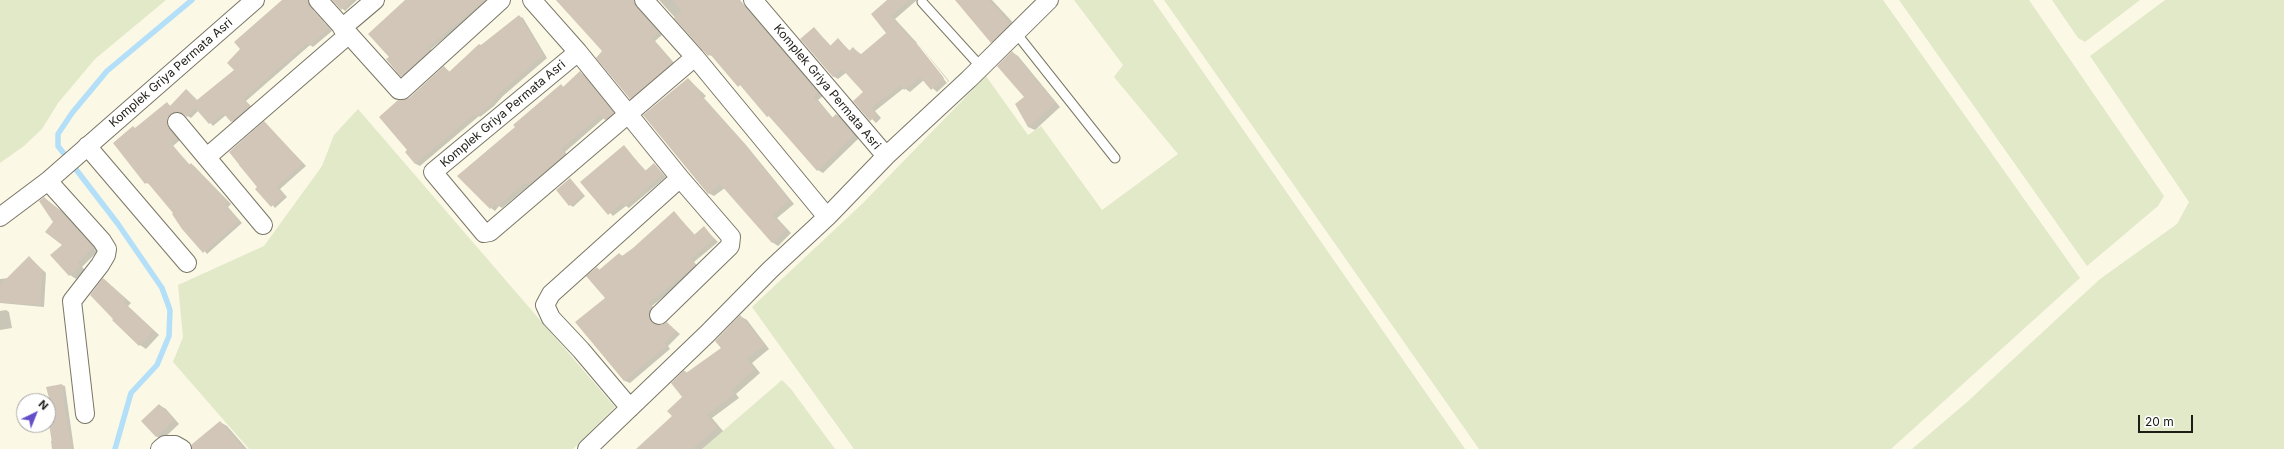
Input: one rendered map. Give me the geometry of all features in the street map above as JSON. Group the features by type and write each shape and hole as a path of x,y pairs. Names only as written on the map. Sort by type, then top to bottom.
{"street":[{"name":"Komplek Griya Permata Asri","path":"0,218 48,181 77,154 255,0"},
{"path":"318,0 395,88 402,90 501,0"},
{"path":"206,157 345,31 375,0"},
{"name":"Komplek Griya Permata Asri","path":"532,0 578,52 630,114 680,178 731,237 732,242 659,315"},
{"path":"644,0 695,57 827,217"},
{"name":"Komplek Griya Permata Asri","path":"753,0 886,156"},
{"path":"587,449 770,270 827,217 886,156 1016,33 1043,2"},
{"name":"Komplek Griya Permata Asri","path":"578,52 434,170 434,175 484,233 487,234 630,114 695,57"},
{"path":"177,122 263,225"},
{"path":"77,154 187,263"},
{"path":"630,408 581,350 551,318 545,305 551,294 680,178"},
{"path":"48,181 102,240 107,249 106,255 100,265 72,301 85,414"},
{"path":"160,449 165,445 175,445 182,449"}],"lane":[{"path":"922,2 981,67"},
{"path":"1016,33 1115,158"}],"green space":[{"path":"0,0 166,0 95,59 58,103 42,129 24,146 0,163"},
{"path":"1074,0 1153,0 1465,449 854,449 752,307 862,204 986,76 1028,135 1041,126 1102,210 1178,154 1114,77 1123,65"},
{"path":"1164,0 1883,0 2080,278 1891,449 1479,449"},
{"path":"1899,0 2029,0 2164,196 2158,206 2087,266"},
{"path":"2052,0 2140,0 2085,42 2078,38"},
{"path":"2165,0 2284,0 2284,449 1912,449 1967,402 2100,279 2177,224 2189,202 2090,56"},
{"path":"358,109 615,407 573,449 249,449 173,362 183,337 178,285 264,246 322,166 334,135"},
{"path":"782,380 791,389 835,449 702,449"}],"building":[{"path":"282,0 308,0 310,7 329,28 309,46 307,43 243,99 250,106 231,122 223,113 209,124 195,108 187,117 181,112 176,112 167,119 169,128 177,138 171,143 189,165 191,163 228,202 225,205 239,221 203,253 182,229 172,214 173,213 147,182 145,184 113,143 133,126 135,128 167,102 170,106 186,89 197,100 234,70 227,63 240,49 234,42"},
{"path":"332,0 352,0 341,10"},
{"path":"405,0 485,0 428,47 430,50 401,77 386,59 389,57 368,34"},
{"path":"556,0 634,0 636,7 658,32 651,38 672,63 630,99 596,58 602,51"},
{"path":"673,0 739,0 818,93 813,97 832,118 836,114 854,135 817,171 769,116 767,117 740,85 738,87 710,54 708,56 674,18 682,11"},
{"path":"887,0 909,0 891,16 912,41 914,40 944,78 931,90 920,77 904,90 900,85 871,108 877,115 870,121 853,101 863,92 842,69 833,77 800,39 814,27 830,46 838,38 849,51 853,47 860,55 886,33 871,14"},
{"path":"955,0 989,0 1010,24 991,43"},
{"path":"519,15 543,55 499,93 490,104 476,116 474,114 415,164 405,152 407,150 379,117 398,100 409,98 444,66 449,72 479,44 481,45"},
{"path":"1012,51 1055,103 1028,127 1015,104 1024,97 997,66"},
{"path":"580,71 614,113 605,120 600,115 561,149 565,154 529,185 526,182 497,206 495,204 490,209 457,176 515,127 513,125 561,84 563,87"},
{"path":"688,78 701,92 699,94 741,140 789,200 772,215 786,230 772,243 720,184 708,194 643,115"},
{"path":"264,121 303,163 276,187 284,195 271,207 255,189 257,187 229,152"},
{"path":"624,145 645,171 654,163 663,174 625,206 622,203 608,215 580,182"},
{"path":"570,178 583,194 569,206 556,190"},
{"path":"44,197 60,211 93,247 77,263 80,266 69,276 50,255 62,245 45,232 53,222 39,201"},
{"path":"674,211 694,235 704,226 714,239 690,259 696,265 648,303 652,307 649,317 652,323 661,325 667,322 676,331 664,343 666,346 624,381 575,322 605,298 586,276 597,267 599,270 619,253 622,256 633,248"},
{"path":"29,256 42,270 40,305 0,302 0,285"},
{"path":"103,278 125,299 123,302 153,331 139,346 112,320 113,319 90,295"},
{"path":"740,315 764,345 746,359 755,369 731,390 734,394 706,415 717,427 692,449 636,449 672,416 667,411 682,397 671,383 684,370 686,373 721,348 715,341"},
{"path":"62,384 64,406 72,449 53,449 50,433 56,433 56,393 48,393 46,387"},
{"path":"159,404 174,420 156,437 141,421"},
{"path":"220,421 244,449 192,449 191,445"}],"waterway":[{"path":"115,449 131,393 157,365 169,336 170,310 162,288 118,224 58,146 58,134 72,113 107,71 192,0"}]}
